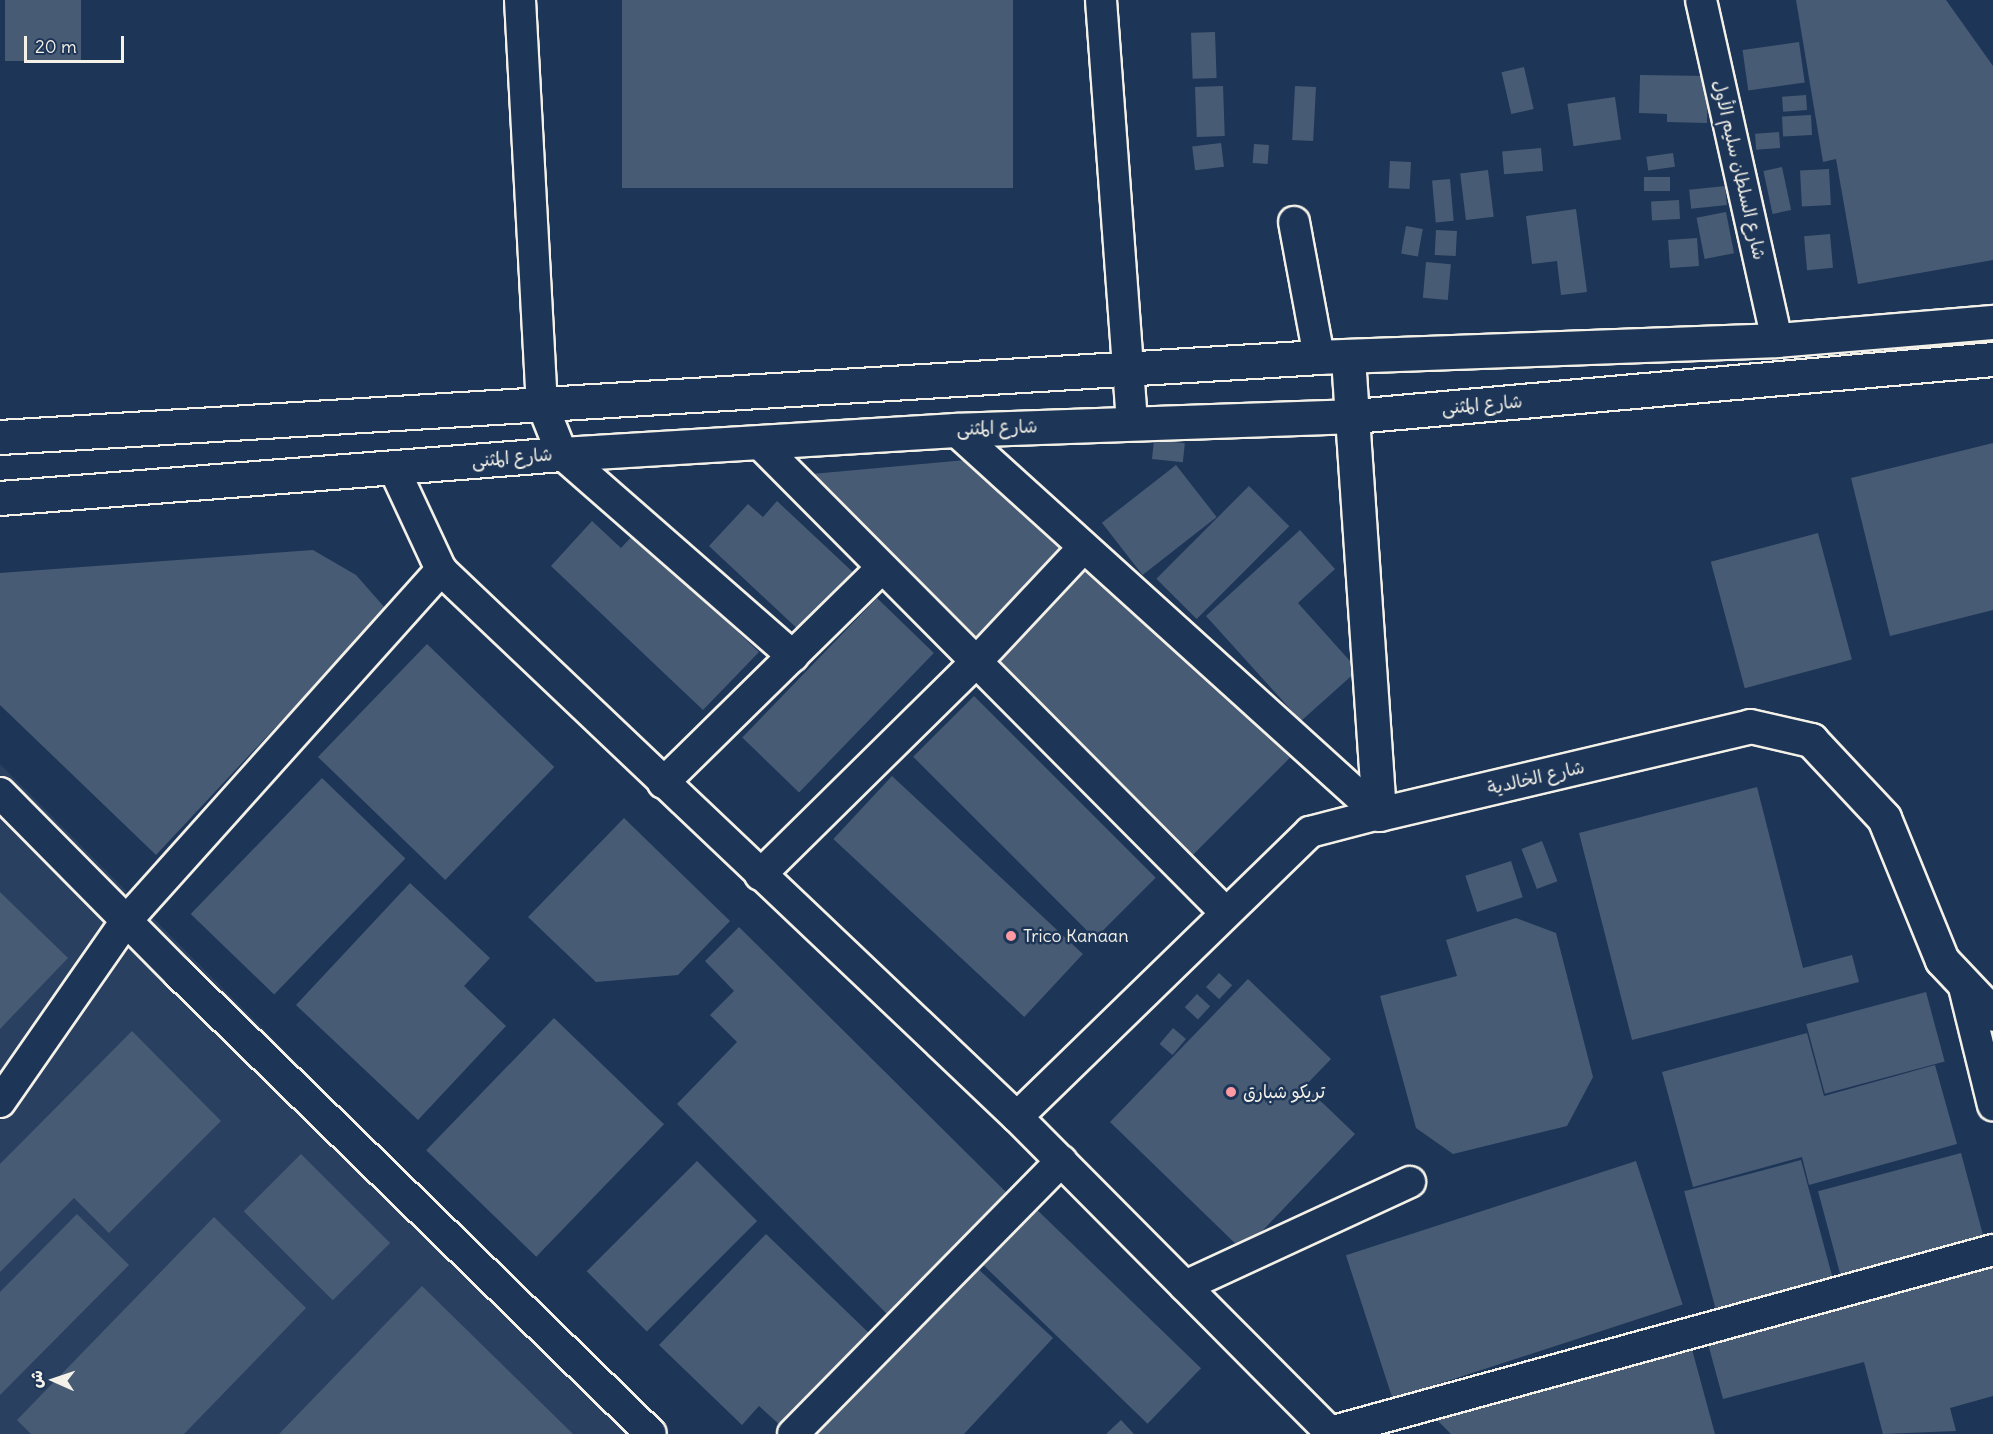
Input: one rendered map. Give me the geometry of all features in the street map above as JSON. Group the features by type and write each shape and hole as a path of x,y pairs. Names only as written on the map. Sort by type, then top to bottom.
{"street":[{"path":"520,0 542,404 562,454 793,657"},
{"path":"1101,0 1132,423"},
{"name":"شارع السلطان سليم الأول","path":"1701,0 1777,340"},
{"path":"1294,222 1333,358 1354,416 1379,814"},
{"path":"0,437 1129,369 1333,358 1777,340 1993,322"},
{"name":"شارع المثنى","path":"0,498 394,469 562,454 955,430 1354,416 1993,359"},
{"path":"955,430 1379,814"},
{"path":"758,442 1226,913"},
{"path":"394,469 441,570 1017,1117 1331,1433 1993,1250"},
{"path":"760,875 976,662 1083,548"},
{"path":"663,783 882,568"},
{"path":"0,1101 126,921 441,570"},
{"name":"شارع الخالدية","path":"1379,814 1750,726 1811,740 1884,818 1942,960 1993,1014"},
{"path":"0,793 126,921 651,1434"},
{"path":"1017,1117 1310,832 1379,814"},
{"path":"1963,983 1993,1105"},
{"path":"793,1434 1061,1161"},
{"path":"1185,1286 1410,1182"}],"shaded area":[{"path":"0,764 666,1434 0,1434"}],"building":[{"path":"5,0 81,0 81,61 5,61"},
{"path":"622,0 1013,0 1013,188 622,188"},
{"path":"1796,0 1946,0 1993,66 1993,260 1858,284 1836,159 1823,162"},
{"path":"1215,32 1217,78 1193,79 1191,33"},
{"path":"1799,42 1805,83 1748,91 1743,50"},
{"path":"1524,67 1534,109 1511,114 1502,72"},
{"path":"1640,75 1708,76 1707,123 1667,122 1667,114 1639,113"},
{"path":"1223,86 1225,136 1197,137 1195,87"},
{"path":"1295,86 1316,87 1313,141 1292,140"},
{"path":"1806,95 1807,110 1783,112 1782,97"},
{"path":"1615,97 1621,140 1573,146 1567,104"},
{"path":"1811,115 1812,135 1783,136 1782,117"},
{"path":"1779,132 1780,148 1756,150 1755,134"},
{"path":"1221,143 1224,167 1195,170 1192,147"},
{"path":"1254,144 1269,145 1268,164 1253,163"},
{"path":"1541,148 1543,171 1504,174 1502,151"},
{"path":"1673,153 1675,167 1648,171 1646,157"},
{"path":"1390,161 1411,162 1410,189 1389,188"},
{"path":"1782,167 1791,210 1773,214 1763,171"},
{"path":"1829,169 1831,205 1802,206 1800,171"},
{"path":"1488,170 1494,217 1466,220 1460,173"},
{"path":"1644,177 1670,177 1670,191 1644,191"},
{"path":"1450,179 1454,221 1436,222 1432,181"},
{"path":"1725,186 1727,205 1691,209 1689,190"},
{"path":"1679,200 1680,219 1652,220 1651,201"},
{"path":"1576,209 1587,292 1561,295 1557,261 1532,264 1526,216"},
{"path":"1726,212 1734,253 1705,259 1697,218"},
{"path":"1406,226 1423,229 1418,257 1401,254"},
{"path":"1436,230 1457,231 1456,256 1435,255"},
{"path":"1830,234 1833,268 1807,270 1804,236"},
{"path":"1697,238 1699,266 1670,268 1668,240"},
{"path":"1426,262 1451,264 1448,300 1423,298"},
{"path":"1154,440 1185,443 1183,462 1152,459"},
{"path":"1993,443 1993,610 1890,636 1851,478"},
{"path":"966,460 1062,547 974,640 812,474"},
{"path":"1176,465 1217,517 1143,575 1102,523"},
{"path":"1249,486 1289,526 1197,619 1156,579"},
{"path":"777,501 856,575 803,634 709,546 748,504 763,517"},
{"path":"592,521 621,548 634,534 759,652 703,710 551,566"},
{"path":"1300,530 1335,569 1298,603 1358,670 1301,721 1206,616"},
{"path":"1818,533 1852,660 1745,688 1711,562"},
{"path":"313,550 356,575 386,609 156,855 0,705 0,573"},
{"path":"1094,562 1290,758 1188,860 992,664"},
{"path":"877,598 934,653 799,792 742,738"},
{"path":"427,644 554,767 445,880 318,757"},
{"path":"974,696 1156,878 1095,939 913,757"},
{"path":"892,776 1083,954 1024,1017 833,839"},
{"path":"322,778 405,859 274,995 191,914"},
{"path":"1757,787 1803,968 1852,955 1859,982 1632,1040 1579,833"},
{"path":"624,818 730,921 678,975 596,982 528,917"},
{"path":"1542,841 1557,881 1537,889 1521,849"},
{"path":"1511,861 1523,897 1477,912 1465,876"},
{"path":"410,883 490,958 464,986 506,1026 418,1120 296,1005"},
{"path":"0,892 68,958 0,1029"},
{"path":"1516,918 1556,933 1593,1077 1567,1126 1453,1154 1416,1128 1380,996 1457,976 1446,940"},
{"path":"739,927 1008,1194 888,1315 677,1104 737,1042 710,1015 734,991 705,961"},
{"path":"1219,973 1232,985 1219,999 1206,987"},
{"path":"1248,979 1331,1059 1305,1086 1355,1134 1243,1251 1110,1122"},
{"path":"1926,992 1945,1062 1825,1094 1806,1024"},
{"path":"1197,994 1210,1006 1198,1019 1185,1007"},
{"path":"554,1018 664,1124 536,1257 426,1150"},
{"path":"1173,1028 1186,1039 1173,1055 1160,1044"},
{"path":"132,1031 221,1121 109,1233 74,1198 0,1272 0,1164"},
{"path":"1807,1033 1824,1096 1935,1065 1957,1144 1809,1185 1802,1157 1693,1187 1662,1072"},
{"path":"1961,1153 1983,1236 1840,1274 1818,1191"},
{"path":"301,1154 390,1243 333,1300 244,1211"},
{"path":"1801,1160 1834,1282 1717,1313 1684,1191"},
{"path":"697,1161 757,1221 647,1331 587,1271"},
{"path":"1636,1161 1683,1305 1393,1399 1346,1255"},
{"path":"1032,1205 1201,1368 1148,1424 979,1260"},
{"path":"77,1214 129,1265 0,1395 0,1292"},
{"path":"214,1217 306,1308 184,1434 31,1434 17,1420"},
{"path":"766,1234 870,1334 781,1426 759,1406 742,1425 659,1345"},
{"path":"1993,1262 1993,1396 1950,1408 1956,1431 1883,1434 1864,1362 1723,1399 1707,1340"},
{"path":"975,1266 1053,1338 964,1434 818,1434"},
{"path":"422,1286 573,1434 279,1434"},
{"path":"1690,1342 1715,1434 1451,1434 1429,1412"},
{"path":"1121,1420 1134,1434 1106,1434"}],"place":[{"name":"Trico Kanaan","path":"1011,936"},
{"name":"تريكو شبارق","path":"1231,1092"}]}
